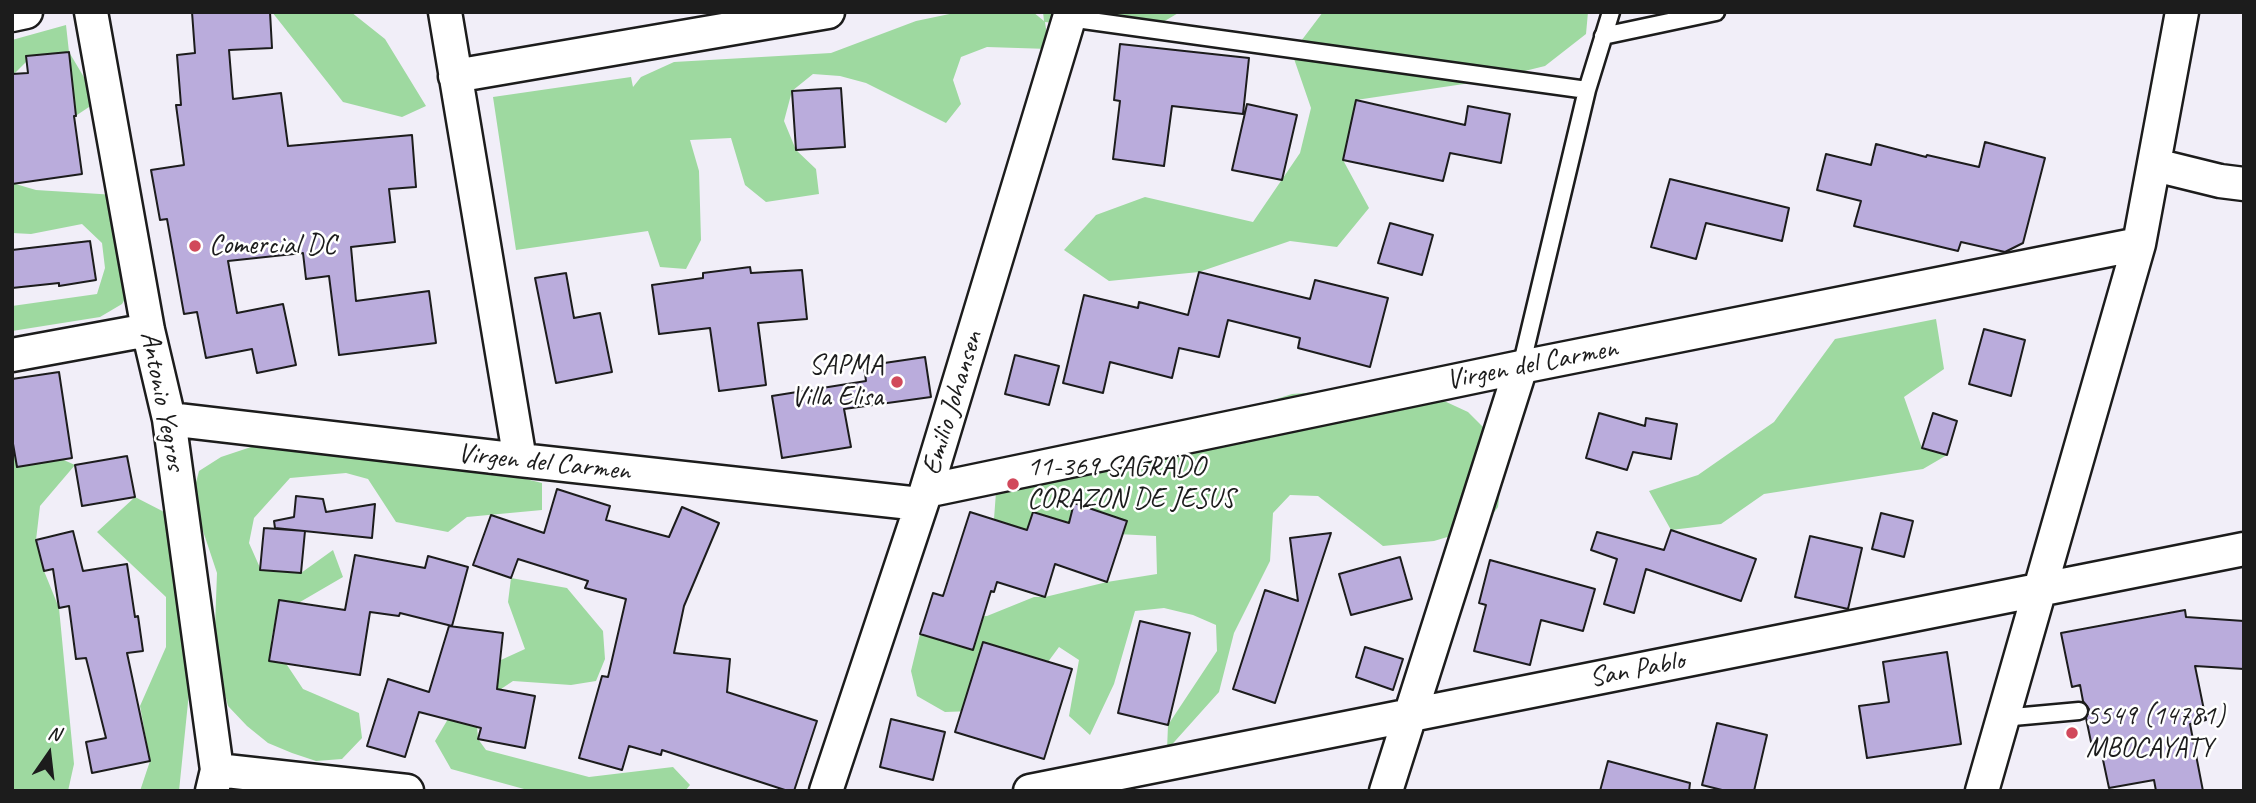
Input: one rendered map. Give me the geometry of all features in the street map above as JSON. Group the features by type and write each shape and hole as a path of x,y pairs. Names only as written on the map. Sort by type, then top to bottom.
{"street":[{"path":"12,15 26,12"},
{"name":"Antonio Yegros","path":"91,12 148,330 169,419 215,781"},
{"path":"445,12 520,460"},
{"path":"455,76 828,12"},
{"path":"1982,791 2139,244 2182,12"},
{"name":"Emilio Johansen","path":"826,791 923,497 1070,15"},
{"path":"2155,165 2244,184"},
{"name":"Virgen del Carmen","path":"169,419 520,460 923,497 1521,367 2139,244"},
{"path":"12,355 148,330"},
{"path":"1386,791 1521,367"},
{"name":"San Pablo","path":"1030,791 2244,549"},
{"path":"215,781 407,791"}],"lane":[{"path":"1521,367 1587,90 1611,12"},
{"path":"1603,36 1716,12"},
{"path":"1070,15 1587,90"},
{"path":"2002,718 2079,711"}],"green space":[{"path":"272,12 351,12 385,39 426,106 402,117 343,102"},
{"path":"959,12 1033,12 1044,21 1043,12 1180,12 1146,32 1045,22 1049,49 987,47 961,57 953,80 961,104 946,123 866,83 840,76 813,74 792,91 784,121 796,150 816,169 819,194 766,202 745,185 731,138 690,140 699,171 701,240 686,269 660,267 648,231 516,250 493,97 631,77 633,87 641,77 674,62 831,53 916,21"},
{"path":"1323,12 1588,12 1586,34 1545,66 1484,81 1356,100 1343,160 1369,208 1337,247 1290,241 1199,272 1109,281 1064,250 1096,215 1145,197 1253,222 1300,153 1311,108 1292,53"},
{"path":"66,25 69,52 98,101 29,147 60,63 33,55 12,73 12,40"},
{"path":"12,183 36,190 116,195 136,281 122,304 100,317 12,331 12,306 97,294 105,268 102,243 82,224 31,234 12,233"},
{"path":"1936,319 1944,369 1904,397 1922,448 1947,455 1923,469 1764,494 1721,524 1671,530 1649,491 1698,475 1774,422 1835,339"},
{"path":"1362,389 1442,400 1468,412 1489,433 1501,481 1498,507 1484,526 1434,541 1383,546 1318,496 1290,495 1273,513 1270,561 1234,633 1219,692 1167,750 1168,725 1217,651 1216,625 1193,615 1164,608 1135,611 1114,684 1090,735 1069,716 1079,660 1059,647 1028,689 1001,710 945,712 917,696 911,671 920,634 948,617 987,616 1034,597 1157,574 1156,536 1021,529 994,519 996,492 1292,394"},
{"path":"293,433 382,443 542,483 542,510 467,517 448,532 396,522 368,479 346,473 290,478 254,518 249,543 261,570 301,573 333,550 343,577 276,616 271,641 303,689 359,713 362,738 342,759 316,761 292,753 268,743 247,726 228,706 214,654 217,573 192,498 199,471 221,457"},
{"path":"12,451 57,457 75,465 40,506 36,540 44,571 59,608 74,764 68,791 12,791"},
{"path":"135,497 172,516 197,614 179,791 140,791 150,761 140,706 166,647 166,597 97,532"},
{"path":"511,578 567,588 603,631 605,659 596,681 571,685 513,681 492,695 476,713 478,739 486,750 589,777 673,767 690,785 685,791 524,789 451,769 435,741 448,719 479,670 525,649 508,602"}],"building":[{"path":"192,12 270,12 272,48 229,50 233,99 281,93 288,146 412,135 416,187 389,189 395,242 351,247 356,301 429,291 436,343 339,355 329,276 306,279 303,253 228,261 237,313 283,304 296,365 257,373 252,349 206,358 197,312 184,314 167,219 160,220 151,170 184,165 176,105 181,105 177,55 195,53"},
{"path":"1120,44 1249,58 1243,114 1172,106 1164,166 1113,159 1120,101 1114,100"},
{"path":"69,52 82,174 12,184 12,74 28,73 26,56"},
{"path":"841,88 845,147 796,150 792,91"},
{"path":"1356,100 1465,125 1468,106 1510,114 1501,163 1450,153 1443,181 1343,160"},
{"path":"1247,104 1297,115 1282,180 1232,170"},
{"path":"1985,142 2045,158 2023,243 2005,252 1961,242 1958,251 1854,226 1861,201 1817,190 1826,154 1871,165 1876,144 1979,167"},
{"path":"1670,179 1789,208 1782,241 1706,223 1696,259 1651,247"},
{"path":"1390,223 1433,235 1422,275 1378,263"},
{"path":"90,241 96,280 59,286 59,283 12,288 12,250"},
{"path":"750,267 751,273 802,270 807,319 758,323 766,385 719,391 710,328 659,334 652,285 703,278 703,273"},
{"path":"1199,272 1310,299 1315,280 1388,298 1370,367 1298,348 1300,338 1228,320 1219,357 1179,348 1172,378 1110,362 1103,393 1063,383 1084,295 1138,308 1139,302 1188,315"},
{"path":"566,273 574,318 600,313 612,372 556,383 535,278"},
{"path":"1984,329 2025,340 2011,396 1969,384"},
{"path":"1015,355 1059,366 1049,405 1005,394"},
{"path":"925,357 931,397 844,409 851,447 782,458 772,396 866,381 864,366"},
{"path":"59,372 72,458 17,467 12,438 12,379"},
{"path":"1599,413 1645,426 1646,418 1677,424 1671,459 1633,452 1627,470 1586,458"},
{"path":"1933,413 1957,421 1947,455 1922,448"},
{"path":"127,456 135,497 82,506 75,465"},
{"path":"557,489 610,506 606,520 669,537 682,507 719,523 684,606 674,653 730,659 727,692 817,721 794,791 662,750 661,755 629,746 622,770 579,758 602,676 608,677 626,599 585,588 588,581 518,559 511,578 473,565 491,515 544,533"},
{"path":"296,496 323,499 326,512 375,504 372,538 275,528 274,521 294,517"},
{"path":"1074,503 1127,521 1107,582 1055,564 1045,597 997,582 994,592 991,591 973,650 920,634 933,593 943,596 970,512 1027,530 1033,512 1069,523"},
{"path":"1881,513 1913,521 1904,557 1872,549"},
{"path":"264,528 305,531 301,573 260,570"},
{"path":"1671,530 1756,559 1741,601 1646,569 1634,613 1604,604 1617,559 1591,550 1597,532 1664,550"},
{"path":"73,531 83,571 127,564 143,651 127,653 150,761 92,773 86,742 106,738 86,658 76,659 69,606 59,608 53,569 44,571 36,540"},
{"path":"1331,533 1275,703 1233,689 1265,590 1298,601 1290,538"},
{"path":"1810,536 1862,548 1848,609 1795,597"},
{"path":"355,555 425,568 428,556 468,567 452,626 400,613 399,616 370,612 360,675 269,661 279,600 345,610"},
{"path":"1400,557 1412,599 1351,615 1339,574"},
{"path":"1490,560 1595,589 1583,631 1541,620 1530,665 1474,651 1486,605 1479,603"},
{"path":"2185,610 2186,617 2244,621 2244,669 2195,666 2206,720 2190,724 2203,791 2156,791 2154,780 2109,788 2099,741 2091,742 2086,718 2089,709 2083,701 2080,685 2072,687 2061,633"},
{"path":"1140,621 1190,633 1168,725 1118,713"},
{"path":"449,626 503,633 497,689 535,696 525,748 478,739 481,728 419,712 405,757 367,746 388,679 429,692"},
{"path":"983,642 1072,669 1044,759 955,732"},
{"path":"1365,647 1403,659 1393,690 1356,677"},
{"path":"1947,652 1961,744 1867,758 1859,706 1889,702 1883,662"},
{"path":"891,719 945,732 933,780 880,767"},
{"path":"1717,723 1767,735 1754,791 1726,791 1702,785"},
{"path":"1608,761 1690,783 1689,791 1600,791"}],"place":[{"name":"Comercial DC","path":"195,246"},
{"name":"SAPMA Villa Elisa","path":"897,382"},
{"name":"11-369 SAGRADO CORAZON DE JESUS","path":"1013,484"},
{"name":"5549 (14781) MBOCAYATY","path":"2072,733"}]}
